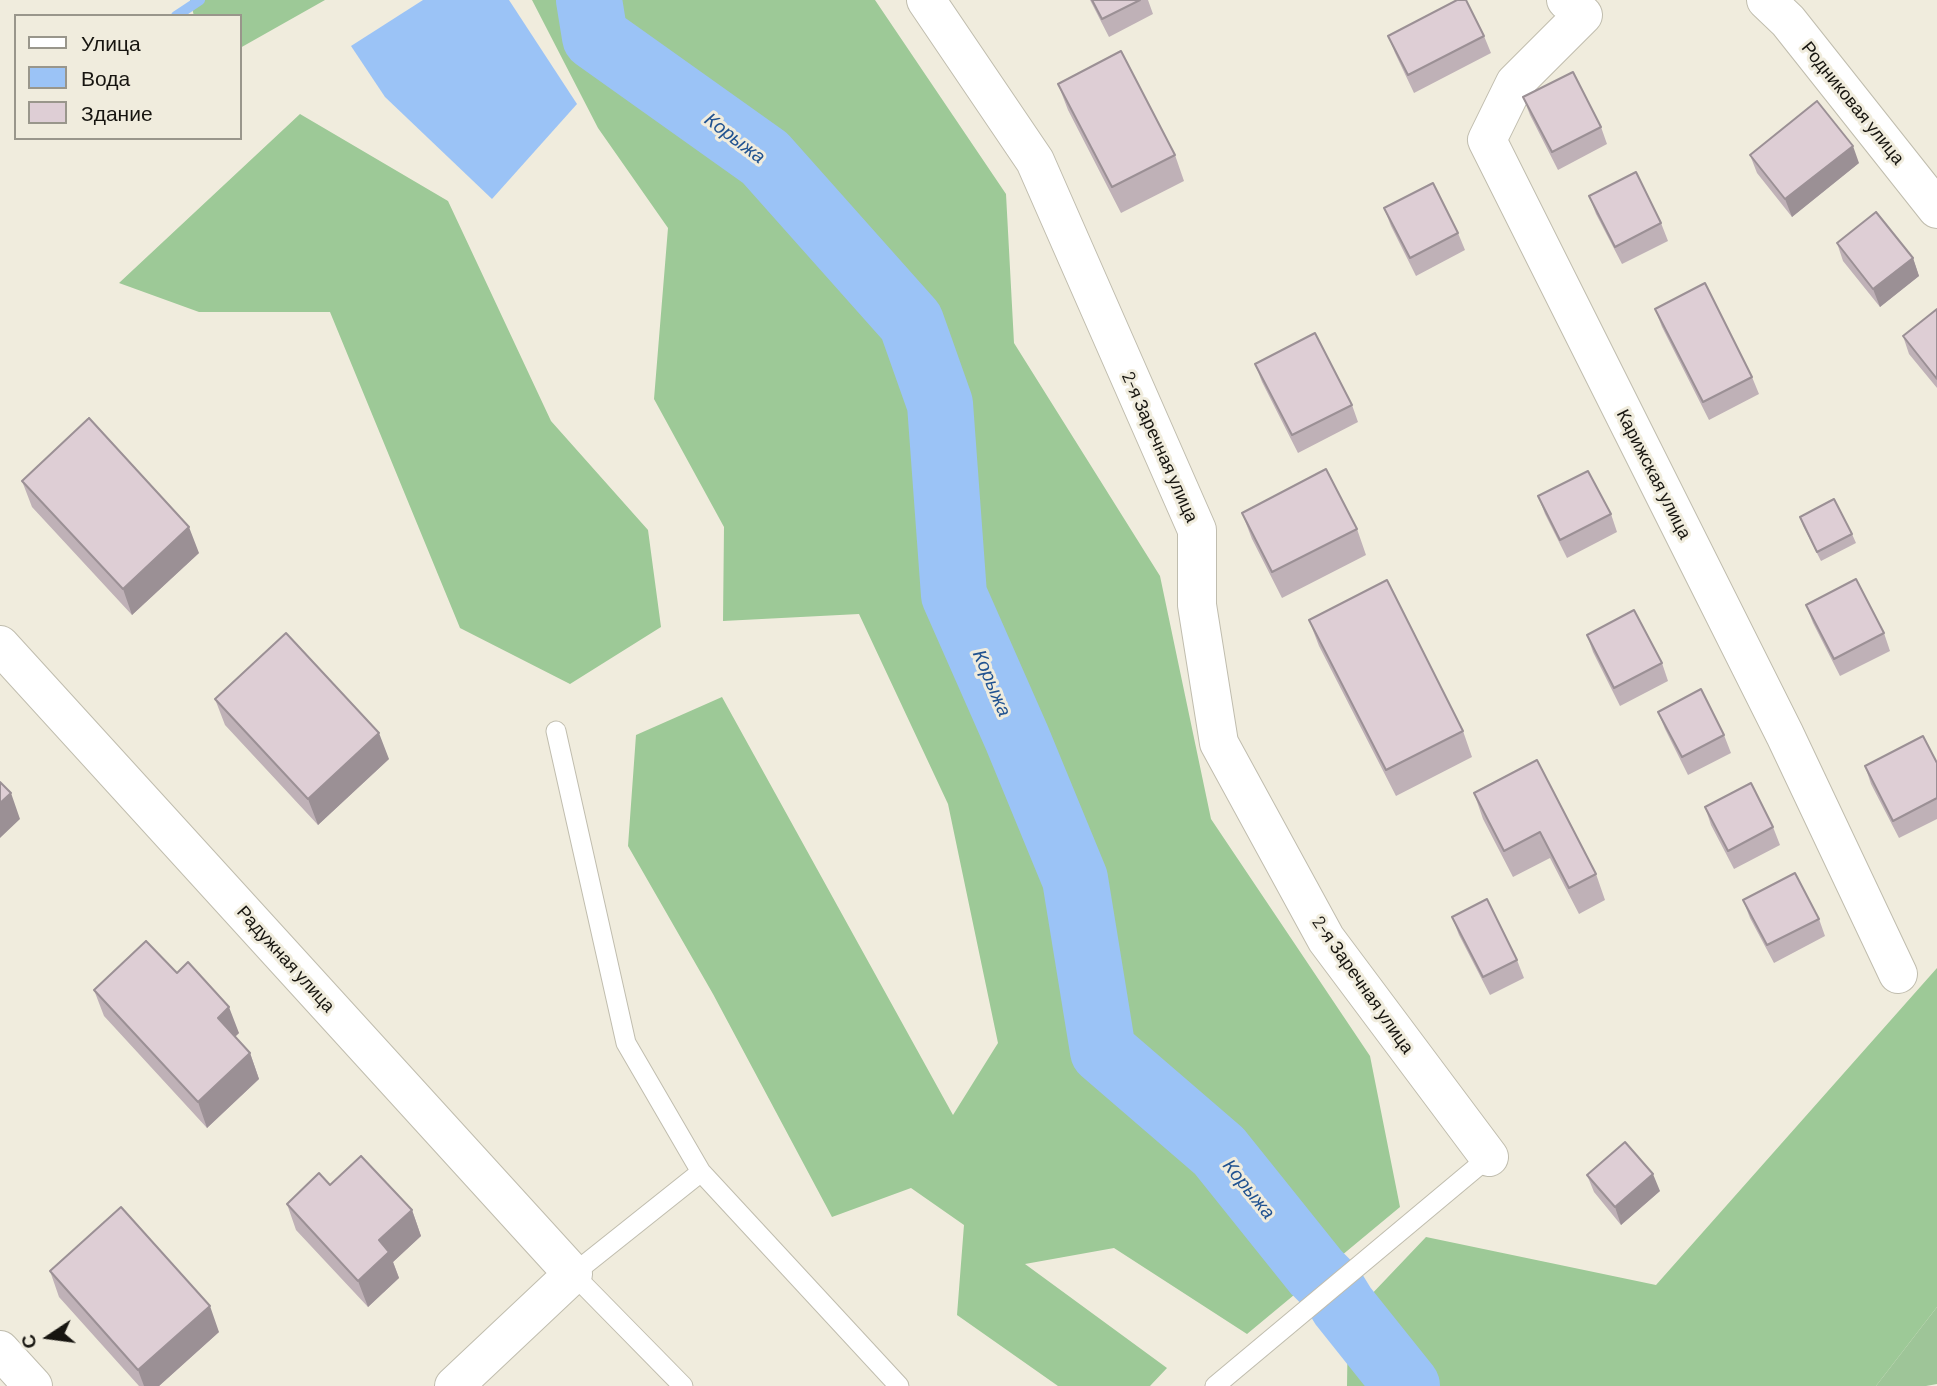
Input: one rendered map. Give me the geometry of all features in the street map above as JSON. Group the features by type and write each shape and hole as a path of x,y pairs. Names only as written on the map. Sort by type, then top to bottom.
{"street":[{"name":"2-я Заречная улица","path":"926,0 1035,161 1197,530 1197,605 1219,743 1326,939 1489,1157"},
{"name":"Родниковая улица","path":"1766,0 1788,21 1937,209"},
{"name":"Карижская улица","path":"1584,5 1515,83 1487,139 1785,735 1898,974"},
{"name":"Радужная улица","path":"0,645 573,1274"},
{"path":"454,1386 573,1274"},
{"path":"0,1350 33,1386"}],"lane":[{"path":"556,731 626,1042 701,1171 899,1386"},
{"path":"1215,1386 1489,1157"},
{"path":"683,1386 573,1274 701,1171"}],"green space":[{"path":"190,0 325,0 242,47 242,14 194,14"},
{"path":"532,0 875,0 1006,194 1014,343 1160,576 1211,819 1370,1056 1400,1207 1247,1334 1114,1248 1025,1264 1167,1368 1150,1386 1058,1386 957,1315 964,1225 911,1188 832,1217 713,994 628,846 636,735 722,697 953,1115 998,1043 948,804 859,614 723,621 724,527 654,399 668,228 598,128"},
{"path":"300,114 448,201 551,421 648,530 661,627 570,684 460,628 330,312 199,312 119,283"},
{"path":"1937,968 1937,1307 1876,1386 1347,1386 1348,1319 1426,1237 1656,1285"},
{"path":"1937,1307 1937,1384 1876,1386"}],"water":[{"path":"423,0 509,0 577,104 492,199 385,97 351,46"}],"building":[{"path":"1092,0 1140,0 1102,19"},
{"path":"1457,0 1466,0 1484,36 1408,75 1388,36"},
{"path":"1121,51 1175,155 1112,187 1058,84"},
{"path":"1573,72 1601,127 1552,152 1523,97"},
{"path":"1817,101 1853,146 1785,199 1750,155"},
{"path":"1636,172 1661,223 1615,247 1589,196"},
{"path":"1433,183 1458,233 1410,258 1384,208"},
{"path":"1876,212 1913,258 1873,289 1837,243"},
{"path":"1705,283 1752,377 1703,402 1655,309"},
{"path":"1937,309 1937,379 1903,336"},
{"path":"1315,333 1352,405 1292,435 1255,364"},
{"path":"89,418 189,527 123,589 22,481"},
{"path":"1326,469 1357,529 1272,572 1242,513"},
{"path":"1588,471 1611,514 1560,540 1538,496"},
{"path":"1834,499 1852,534 1817,552 1800,517"},
{"path":"1856,579 1884,633 1834,659 1806,605"},
{"path":"1387,580 1463,731 1386,770 1309,620"},
{"path":"1634,610 1662,663 1614,688 1587,635"},
{"path":"286,633 379,733 308,799 215,699"},
{"path":"1701,689 1724,735 1682,757 1658,712"},
{"path":"1923,736 1937,763 1937,798 1893,821 1865,766"},
{"path":"1537,760 1596,874 1569,888 1540,832 1504,851 1474,793"},
{"path":"0,782 11,793 0,803"},
{"path":"1751,783 1773,827 1728,851 1705,807"},
{"path":"1795,873 1819,919 1767,945 1743,900"},
{"path":"1487,899 1517,960 1483,977 1452,917"},
{"path":"146,941 177,973 188,962 229,1007 218,1018 250,1053 198,1102 94,990"},
{"path":"1625,1142 1653,1174 1615,1207 1587,1175"},
{"path":"361,1156 412,1210 379,1240 389,1252 358,1281 287,1204 319,1173 330,1185"},
{"path":"121,1207 210,1306 138,1370 50,1271"}],"waterway":[{"path":"179,14 200,0"},
{"name":"Корыжа","path":"589,0 595,37 765,158 911,322 940,404 954,595 1075,879 1103,1051 1219,1151 1316,1272 1332,1288 1343,1306 1407,1386"}]}
